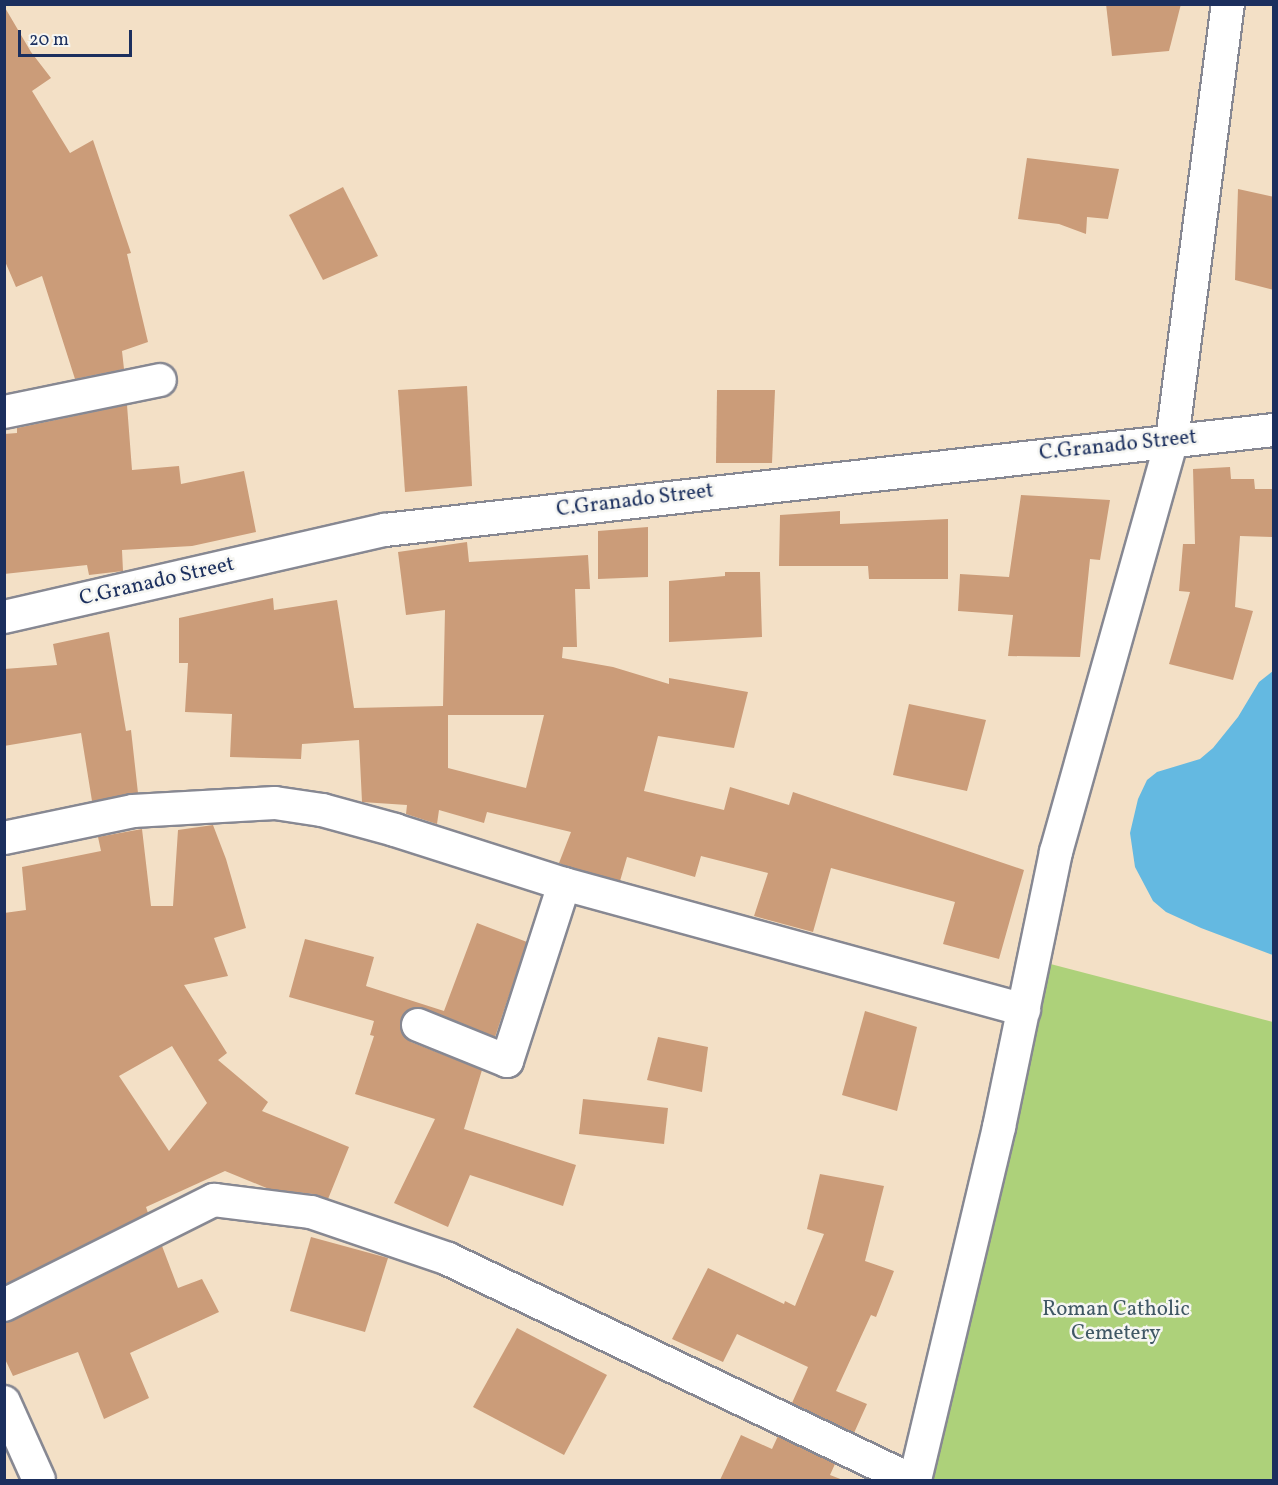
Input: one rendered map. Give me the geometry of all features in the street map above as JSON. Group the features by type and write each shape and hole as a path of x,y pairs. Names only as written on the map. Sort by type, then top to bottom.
{"street":[{"path":"4,1305 214,1200 312,1212 448,1259 913,1480 999,1127 1056,852 1172,440 1228,4"},
{"path":"4,412 159,380"},
{"name":"C.Granado Street","path":"4,617 385,530 1274,430"},
{"path":"4,838 133,811 275,802 322,810 395,830 564,884 1024,1010"},
{"path":"418,1024 507,1061 564,884"},
{"path":"4,1402 39,1480"}],"green space":[{"name":"Roman Catholic Cemetery","path":"1039,961 1273,1022 1273,1480 917,1480"}],"water":[{"path":"1273,671 1273,955 1201,928 1166,912 1153,901 1135,867 1130,833 1138,799 1147,780 1157,772 1200,759 1213,748 1238,717 1259,682"}],"building":[{"path":"1106,4 1181,4 1169,51 1112,56"},
{"path":"4,6 31,52 51,78 32,91 70,153 93,140 131,253 127,254 148,342 122,351 124,369 75,379 42,276 16,287 4,259"},
{"path":"1027,158 1119,169 1108,219 1087,217 1086,234 1059,224 1018,219"},
{"path":"343,187 378,256 323,280 289,215"},
{"path":"1238,189 1274,197 1274,290 1235,280"},
{"path":"467,386 472,486 405,492 398,390"},
{"path":"717,390 775,390 772,463 716,463"},
{"path":"127,405 132,470 179,466 181,484 244,471 256,532 192,546 122,550 123,571 89,575 87,565 4,574 4,434 17,433 17,428"},
{"path":"1230,467 1231,479 1254,479 1255,489 1272,489 1272,537 1240,536 1235,607 1253,611 1233,680 1169,664 1190,592 1179,591 1183,544 1195,544 1193,469"},
{"path":"1021,495 1110,500 1100,560 1090,559 1080,657 1008,656 1013,615 958,611 960,574 1009,577"},
{"path":"840,511 840,524 948,519 948,579 869,579 868,566 779,566 780,515"},
{"path":"648,527 648,577 598,579 598,531"},
{"path":"467,542 469,562 588,555 590,589 575,589 577,647 563,647 562,658 613,667 669,684 669,678 748,692 734,748 658,736 644,791 724,810 730,787 789,805 793,792 1024,870 999,959 943,944 955,902 831,868 813,932 754,916 768,873 701,856 695,877 627,857 620,881 569,867 559,863 571,832 487,812 484,823 439,810 437,824 406,814 407,805 362,802 359,740 302,744 301,759 230,757 232,714 185,712 188,663 179,663 179,618 273,598 274,610 337,600 354,708 443,706 445,610 406,615 398,552","holes":["448,715 544,715 526,788 448,768"]},
{"path":"725,572 760,572 762,637 669,642 669,581 725,576"},
{"path":"109,632 126,731 131,730 138,793 92,801 81,733 4,746 4,669 57,665 53,644"},
{"path":"909,704 986,720 967,791 893,775"},
{"path":"213,825 226,859 246,928 214,938 228,976 184,985 227,1053 218,1060 268,1102 262,1111 349,1147 328,1199 313,1194 269,1189 225,1171 146,1207 148,1213 4,1285 4,913 26,910 22,867 101,851 98,837 142,829 151,906 173,906 178,830","holes":["172,1046 207,1103 169,1151 119,1076"]},
{"path":"477,923 527,942 495,1037 416,1007 407,1011 401,1019 400,1028 411,1042 482,1070 464,1129 576,1165 563,1206 470,1175 448,1227 394,1203 435,1119 355,1094 374,1036 370,1035 374,1021 289,997 305,939 374,957 366,986 444,1011"},
{"path":"865,1011 917,1027 897,1111 842,1095"},
{"path":"658,1037 708,1047 702,1092 647,1080"},
{"path":"583,1099 668,1108 664,1144 579,1134"},
{"path":"820,1174 884,1186 865,1261 894,1271 876,1317 871,1315 836,1391 867,1404 854,1433 792,1403 808,1367 737,1334 723,1362 672,1339 708,1268 784,1304 785,1301 795,1306 824,1234 807,1229"},
{"path":"311,1237 388,1258 365,1332 290,1311"},
{"path":"162,1246 178,1288 202,1279 219,1312 130,1353 149,1398 104,1419 78,1352 13,1376 4,1357 4,1323"},
{"path":"517,1328 607,1375 564,1455 473,1407"},
{"path":"741,1435 772,1449 778,1436 835,1464 830,1475 843,1480 720,1480"}]}
